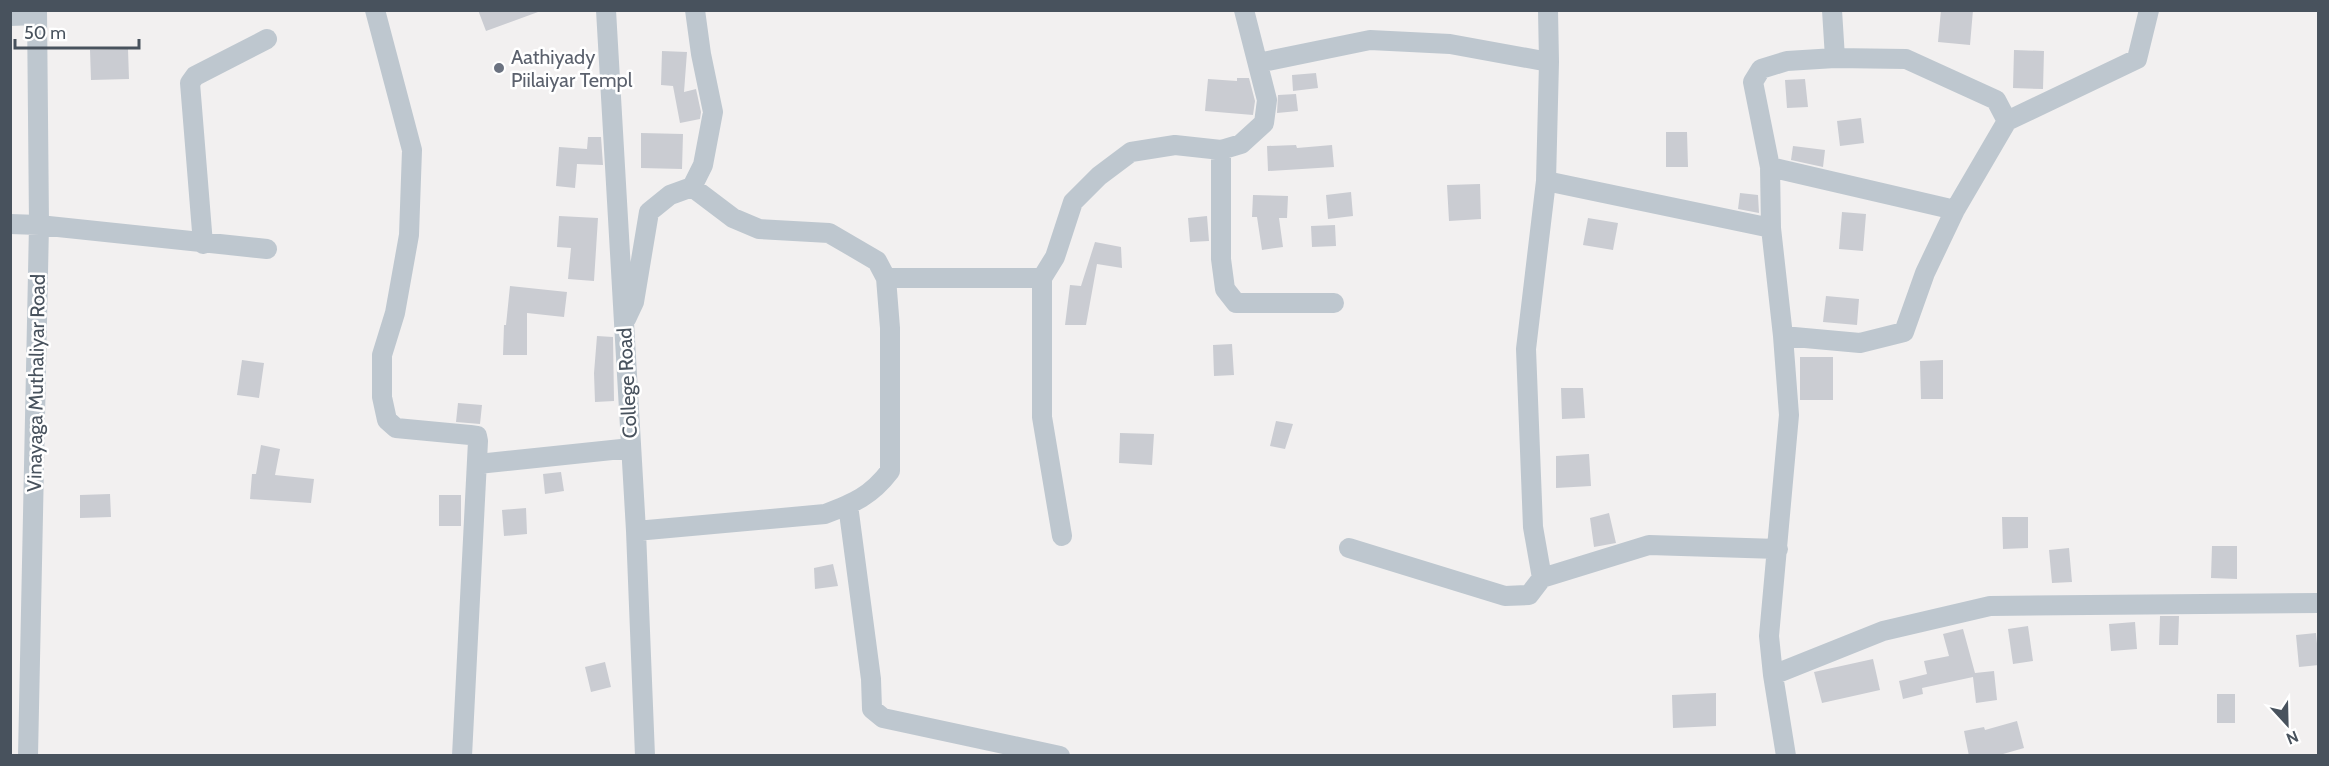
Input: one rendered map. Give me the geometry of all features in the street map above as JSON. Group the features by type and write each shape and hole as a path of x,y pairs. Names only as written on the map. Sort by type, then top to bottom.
{"street":[{"path":"375,10 412,150 409,235 395,313 382,355 382,397 387,420 396,428 477,436 478,464 462,756"},
{"name":"College Road","path":"606,10 636,531 645,756"},
{"path":"624,324 634,302 649,212 670,195 692,187 703,165 713,112 694,10"},
{"path":"1062,536 1042,417 1042,278 1055,257 1073,202 1099,176 1131,152 1175,145 1221,150 1241,144 1264,123 1267,100 1244,10"},
{"path":"1542,578 1533,527 1526,349 1545,181 1549,62 1548,10"},
{"path":"1832,10 1835,58"},
{"path":"1783,336 1860,343 1904,332 1925,273 1955,210 2007,121 2138,59 2149,10"},
{"path":"10,16 37,13"},
{"name":"Vinayaga Muthaliyar Road","path":"28,756 39,225 37,13"},
{"path":"203,244 190,83 195,76 267,39"},
{"path":"1258,63 1370,40 1450,44 1549,62"},
{"path":"1786,756 1769,636 1789,415 1771,228 1770,167 1753,82 1761,69 1787,61 1835,58 1906,59 1996,100 2007,121"},
{"path":"1221,150 1221,259 1225,289 1236,303 1334,303"},
{"path":"1770,167 1955,210"},
{"path":"1545,181 1771,228"},
{"path":"636,531 825,514 848,505 876,489 890,471 890,328 886,278 877,261 829,233 759,229 733,218 692,187"},
{"path":"10,224 39,225 267,249"},
{"path":"886,278 1042,278"},
{"path":"478,464 631,448"},
{"path":"848,505 871,679 872,709 883,718 1060,756"},
{"path":"1349,548 1505,596 1529,595 1542,578 1649,545 1778,549"},
{"path":"1773,675 1883,631 1990,606 2319,603"}],"building":[{"path":"478,10 538,10 538,12 486,31"},
{"path":"1941,10 1973,10 1970,45 1938,42"},
{"path":"128,49 129,79 91,80 90,50"},
{"path":"2014,50 2044,51 2043,89 2013,88"},
{"path":"662,51 687,52 684,92 696,89 701,112 700,119 680,123 673,86 661,85"},
{"path":"1316,73 1318,88 1293,91 1292,75"},
{"path":"1237,78 1249,78 1255,101 1253,115 1205,111 1208,79 1237,81"},
{"path":"1805,79 1808,107 1787,108 1785,80"},
{"path":"1296,94 1298,111 1277,113 1278,95"},
{"path":"1861,118 1864,143 1840,146 1837,121"},
{"path":"1666,132 1687,132 1688,167 1666,167"},
{"path":"641,133 683,134 682,169 641,168"},
{"path":"588,137 601,137 603,165 577,164 575,188 556,186 559,147 587,149"},
{"path":"1296,145 1297,148 1332,145 1334,167 1268,171 1267,146"},
{"path":"1793,146 1825,150 1823,167 1791,160"},
{"path":"1480,184 1481,219 1449,221 1447,185"},
{"path":"1351,192 1353,216 1328,219 1326,195"},
{"path":"1740,193 1758,195 1759,213 1738,209"},
{"path":"1253,195 1288,196 1287,218 1279,218 1283,247 1262,250 1257,217 1252,217"},
{"path":"1842,212 1866,214 1863,251 1839,249"},
{"path":"559,216 598,218 594,281 568,279 571,248 557,247"},
{"path":"1207,216 1209,241 1190,242 1188,218"},
{"path":"1588,218 1618,223 1613,250 1583,245"},
{"path":"1335,225 1336,246 1312,247 1311,226"},
{"path":"1095,242 1121,247 1122,268 1097,264 1086,325 1065,325 1070,285 1081,286"},
{"path":"510,286 567,292 564,317 527,313 527,355 503,355 504,325 506,325"},
{"path":"1826,296 1859,299 1857,325 1823,322"},
{"path":"597,336 613,337 614,401 595,402 594,373"},
{"path":"1232,344 1234,375 1214,376 1213,345"},
{"path":"1800,357 1833,357 1833,400 1800,400"},
{"path":"242,360 264,363 259,398 237,395"},
{"path":"1943,360 1943,399 1921,399 1920,361"},
{"path":"1561,388 1583,388 1585,418 1562,419"},
{"path":"458,403 482,405 480,424 456,422"},
{"path":"1276,421 1293,424 1285,449 1270,446"},
{"path":"1120,433 1154,434 1152,465 1119,463"},
{"path":"261,445 280,449 275,475 314,479 311,503 250,499 252,474 256,474"},
{"path":"1589,454 1591,486 1556,488 1556,456"},
{"path":"561,472 564,491 545,494 543,474"},
{"path":"110,494 111,517 80,518 80,495"},
{"path":"439,495 461,495 461,526 439,526"},
{"path":"526,508 527,534 504,536 502,510"},
{"path":"1609,513 1616,543 1594,547 1590,518"},
{"path":"2002,517 2028,517 2028,548 2003,549"},
{"path":"2212,546 2237,546 2237,579 2211,578"},
{"path":"2069,548 2072,582 2052,583 2049,550"},
{"path":"833,564 838,586 815,589 814,568"},
{"path":"2160,616 2179,616 2178,645 2159,645"},
{"path":"2135,622 2137,649 2111,651 2109,624"},
{"path":"2028,626 2033,661 2013,664 2008,629"},
{"path":"1963,629 1975,673 1994,671 1997,700 1976,703 1973,677 1922,688 1923,694 1903,699 1899,681 1927,674 1924,661 1949,656 1943,634"},
{"path":"2316,633 2319,665 2299,667 2296,635"},
{"path":"1873,659 1880,690 1822,703 1814,672"},
{"path":"605,662 611,687 591,692 585,667"},
{"path":"1716,693 1716,726 1673,728 1672,695"},
{"path":"2217,694 2235,694 2235,723 2217,723"},
{"path":"2017,721 2024,748 1996,756 1969,756 1964,731 1984,727 1985,730"}],"place":[{"name":"Aathiyady Piilaiyar Templ","path":"499,68"}]}
